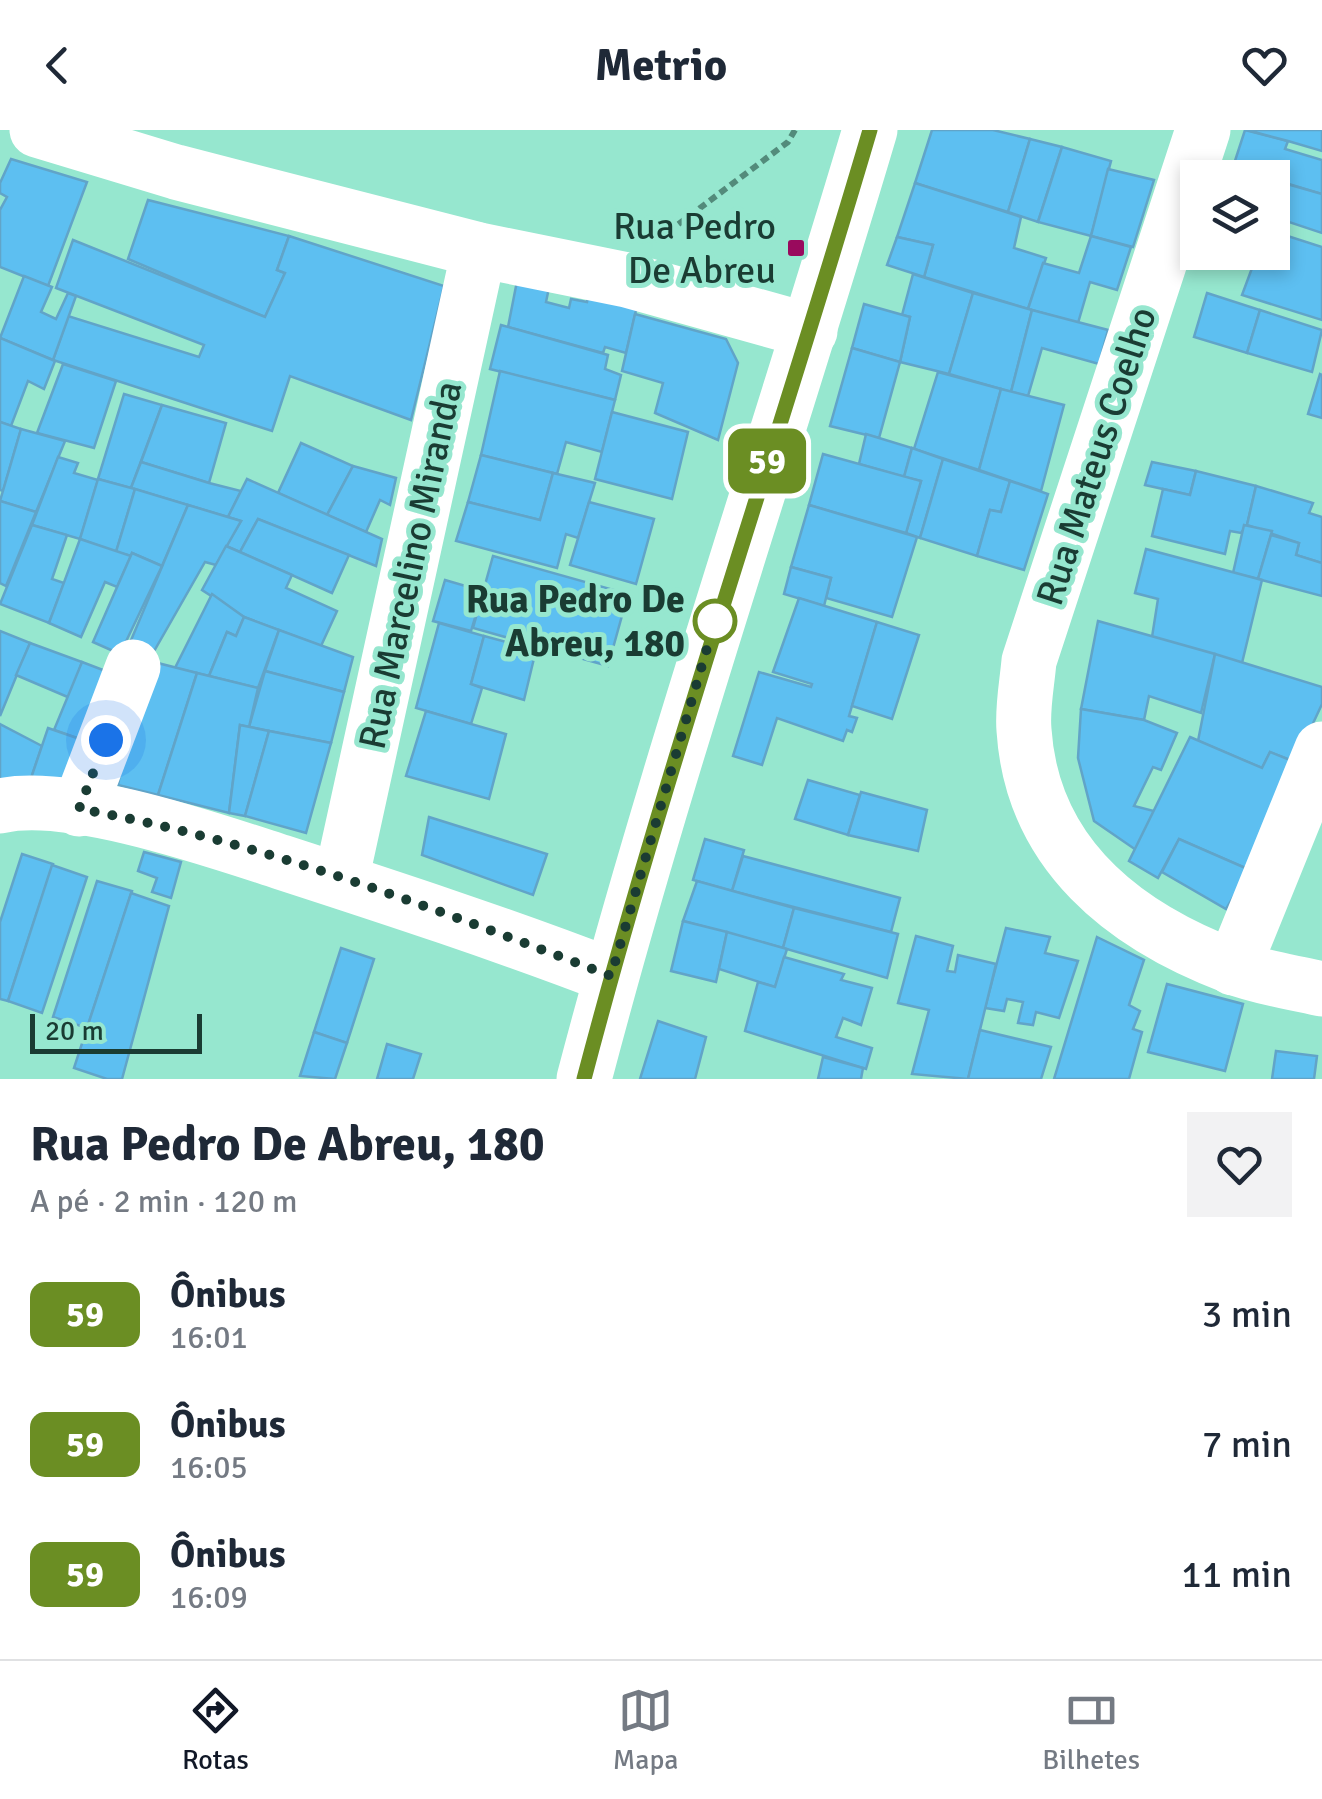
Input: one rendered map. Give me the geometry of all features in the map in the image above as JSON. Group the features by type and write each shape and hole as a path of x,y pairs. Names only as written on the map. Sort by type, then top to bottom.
{"street":[{"path":"37,130 176,172 479,250 627,280 810,331"},
{"path":"584,1079 714,624 810,331 870,130"},
{"name":"Rua Mateus Coelho","path":"1203,130 1029,662 1024,729 1035,792 1060,846 1115,907 1233,968 1322,989"},
{"name":"Rua Marcelino Miranda","path":"341,880 479,250"},
{"path":"79,809 133,666"},
{"path":"1233,968 1322,749"},
{"path":"0,806 79,809 225,841 476,924 611,976"}],"path":[{"path":"590,275 656,241 788,142 795,130"}],"building":[{"path":"932,130 993,130 1030,139 1008,212 915,183"},
{"path":"1245,130 1288,141 1285,149 1322,160 1322,194 1290,184 1290,160 1235,160"},
{"path":"1247,130 1322,130 1322,151 1288,141"},
{"path":"1030,139 1062,147 1038,222 1008,212"},
{"path":"1062,147 1111,161 1091,236 1038,222"},
{"path":"11,159 87,182 48,286 0,267 0,210 7,197 0,193 0,183"},
{"path":"1108,169 1154,180 1133,247 1091,236"},
{"path":"915,183 1021,217 1014,248 1046,258 1028,309 924,277 933,245 897,237"},
{"path":"1290,185 1322,194 1322,233 1290,222"},
{"path":"148,200 289,236 277,270 285,273 265,317 128,259"},
{"path":"289,236 444,286 411,420 290,376 272,431 53,360 68,316 199,357 204,345 56,288 73,240 265,317 285,273 277,270"},
{"path":"1091,236 1131,247 1117,290 1090,282 1078,323 1028,309 1043,263 1079,273"},
{"path":"897,237 933,245 924,277 887,265"},
{"path":"1290,237 1322,247 1322,320 1242,295 1251,270 1290,270"},
{"path":"913,274 973,293 949,374 900,362 910,317 902,315"},
{"path":"24,276 52,287 41,312 56,319 68,293 76,296 53,360 0,338"},
{"path":"518,276 550,283 546,302 569,308 571,299 587,302 589,291 638,302 626,353 605,347 603,353 508,327"},
{"path":"973,293 1032,310 1011,392 949,374"},
{"path":"1207,293 1260,310 1247,353 1194,337"},
{"path":"864,304 910,317 900,362 852,348"},
{"path":"1032,310 1108,330 1099,364 1042,348 1028,396 1011,392"},
{"path":"1260,310 1322,330 1312,372 1247,353"},
{"path":"635,314 726,339 738,363 718,440 655,413 663,383 622,371"},
{"path":"501,325 608,355 605,369 621,375 615,400 490,369"},
{"path":"0,338 55,361 44,389 28,381 11,426 0,422"},
{"path":"852,348 900,362 879,438 830,426"},
{"path":"63,364 116,381 94,448 37,433"},
{"path":"500,371 615,400 602,452 566,442 557,474 481,455"},
{"path":"938,372 1001,389 979,470 914,449"},
{"path":"1322,375 1322,418 1308,414"},
{"path":"1001,389 1064,405 1041,491 979,470"},
{"path":"124,394 162,405 131,488 98,479"},
{"path":"162,405 226,423 209,483 141,462"},
{"path":"612,412 688,432 672,499 595,479"},
{"path":"0,422 21,429 3,491 0,490"},
{"path":"21,429 65,441 36,512 0,501"},
{"path":"866,434 912,448 904,477 859,464"},
{"path":"301,443 353,466 327,515 278,493"},
{"path":"912,448 943,459 920,538 906,533 921,481 904,477"},
{"path":"823,454 921,481 906,533 809,505"},
{"path":"481,455 553,473 540,520 468,502"},
{"path":"58,457 78,463 74,473 98,480 80,539 32,525"},
{"path":"943,459 1010,481 1001,512 990,510 977,556 920,538"},
{"path":"141,462 241,491 228,517 131,488"},
{"path":"1152,462 1196,471 1190,495 1145,485"},
{"path":"353,466 396,478 390,505 380,500 366,532 327,515"},
{"path":"1196,471 1256,486 1247,525 1241,533 1230,531 1225,554 1152,536 1163,489 1190,495"},
{"path":"553,473 595,483 578,538 566,534 557,568 456,541 468,502 540,520"},
{"path":"98,479 135,489 116,552 80,539"},
{"path":"247,479 382,539 376,566 258,519 240,552 226,546 241,521 228,517"},
{"path":"1010,481 1048,494 1024,570 977,556 990,510 1001,512"},
{"path":"1256,486 1313,503 1309,513 1322,517 1322,563 1296,555 1299,543 1247,525"},
{"path":"135,489 188,505 162,566 132,553 131,556 116,552"},
{"path":"0,501 36,512 6,586 0,583"},
{"path":"589,502 654,519 636,584 570,565"},
{"path":"188,505 241,521 216,565 205,562 153,653 129,645"},
{"path":"809,505 917,537 892,617 826,598 831,578 791,567"},
{"path":"258,519 349,555 332,593 240,552"},
{"path":"32,525 67,535 52,579 64,583 49,623 0,604"},
{"path":"1244,525 1272,531 1258,579 1233,573"},
{"path":"1271,535 1299,543 1296,555 1322,563 1322,596 1258,579"},
{"path":"80,539 131,556 117,587 105,582 81,637 49,623"},
{"path":"226,546 292,575 286,588 337,611 321,646 244,617 202,590"},
{"path":"1146,549 1262,580 1242,663 1152,637 1158,599 1135,593"},
{"path":"132,553 162,566 120,654 93,642"},
{"path":"493,556 628,594 608,666 473,628"},
{"path":"791,567 831,578 824,606 784,594"},
{"path":"445,580 483,591 471,631 433,621"},
{"path":"212,594 244,617 236,636 227,632 209,676 175,668"},
{"path":"799,598 877,622 849,716 857,718 852,732 847,730 843,741 777,718 762,765 733,756 759,672 811,687 812,684 773,672"},
{"path":"244,617 279,630 258,688 209,676 227,632 236,636"},
{"path":"1098,621 1215,654 1201,713 1149,696 1144,720 1081,709"},
{"path":"877,622 919,635 892,719 852,706"},
{"path":"439,623 484,636 471,684 482,688 471,724 416,708"},
{"path":"279,630 353,657 344,692 265,671"},
{"path":"0,631 30,643 0,716"},
{"path":"484,636 536,650 524,700 471,684"},
{"path":"30,643 82,662 70,698 16,675"},
{"path":"1215,654 1322,687 1322,704 1295,762 1270,752 1262,768 1198,741"},
{"path":"142,659 197,673 158,795 118,785"},
{"path":"82,662 124,678 97,745 54,730"},
{"path":"265,671 344,692 331,743 249,727"},
{"path":"197,673 258,688 249,727 240,725 229,813 158,795"},
{"path":"1081,709 1144,720 1177,733 1161,770 1153,767 1134,806 1154,811 1136,850 1094,821 1078,758"},
{"path":"426,711 506,734 489,799 406,776"},
{"path":"0,724 42,746 26,793 0,788"},
{"path":"240,725 269,731 245,816 229,813"},
{"path":"48,728 97,745 75,799 26,793"},
{"path":"269,731 331,743 306,833 245,816"},
{"path":"1190,737 1262,768 1270,752 1295,762 1250,870 1179,839 1158,878 1129,861"},
{"path":"808,780 860,795 848,835 795,819"},
{"path":"861,792 927,810 918,851 848,835"},
{"path":"429,817 547,854 533,895 422,855"},
{"path":"705,839 744,850 732,891 693,880"},
{"path":"1179,839 1250,870 1226,909 1162,872"},
{"path":"144,852 181,862 171,898 152,892 157,878 138,871"},
{"path":"22,854 53,864 8,1001 0,999 0,922"},
{"path":"743,856 900,898 891,932 732,891"},
{"path":"52,865 87,877 42,1013 8,1001"},
{"path":"97,881 132,891 87,1028 53,1017"},
{"path":"697,881 794,908 783,948 683,921"},
{"path":"131,893 169,906 122,1079 107,1079 74,1068"},
{"path":"794,908 898,934 887,978 783,948"},
{"path":"683,921 727,932 716,982 671,971"},
{"path":"1006,928 1050,937 1045,953 1078,961 1059,1018 1036,1012 1033,1025 1018,1023 1023,1002 1007,999 1004,1011 985,1008"},
{"path":"727,932 787,949 775,987 719,969"},
{"path":"916,936 953,946 947,971 955,972 958,955 996,964 968,1079 912,1074 929,1010 898,1003"},
{"path":"1097,937 1144,960 1129,1005 1140,1011 1133,1029 1142,1032 1129,1079 1054,1079"},
{"path":"341,948 374,959 347,1043 314,1032"},
{"path":"784,957 844,974 841,980 872,988 861,1025 843,1018 836,1037 872,1048 866,1069 745,1031 758,982 775,987"},
{"path":"1167,984 1243,1004 1225,1071 1148,1052"},
{"path":"658,1021 706,1037 695,1079 640,1079"},
{"path":"980,1030 1051,1047 1041,1079 968,1079"},
{"path":"314,1032 347,1043 335,1079 300,1076"},
{"path":"387,1044 421,1054 413,1079 377,1079"},
{"path":"1276,1051 1317,1056 1314,1079 1272,1079"},
{"path":"823,1057 863,1068 861,1079 818,1079"}],"bus line":[{"name":"59","path":"584,1079 714,624 810,331 870,130"}],"place":[{"name":"Rua Pedro De Abreu","path":"796,248"},
{"name":"Rua Pedro De Abreu, 180","path":"715,621"}],"route":[{"path":"106,740 79,809 225,841 476,924 611,976 715,621"}]}
